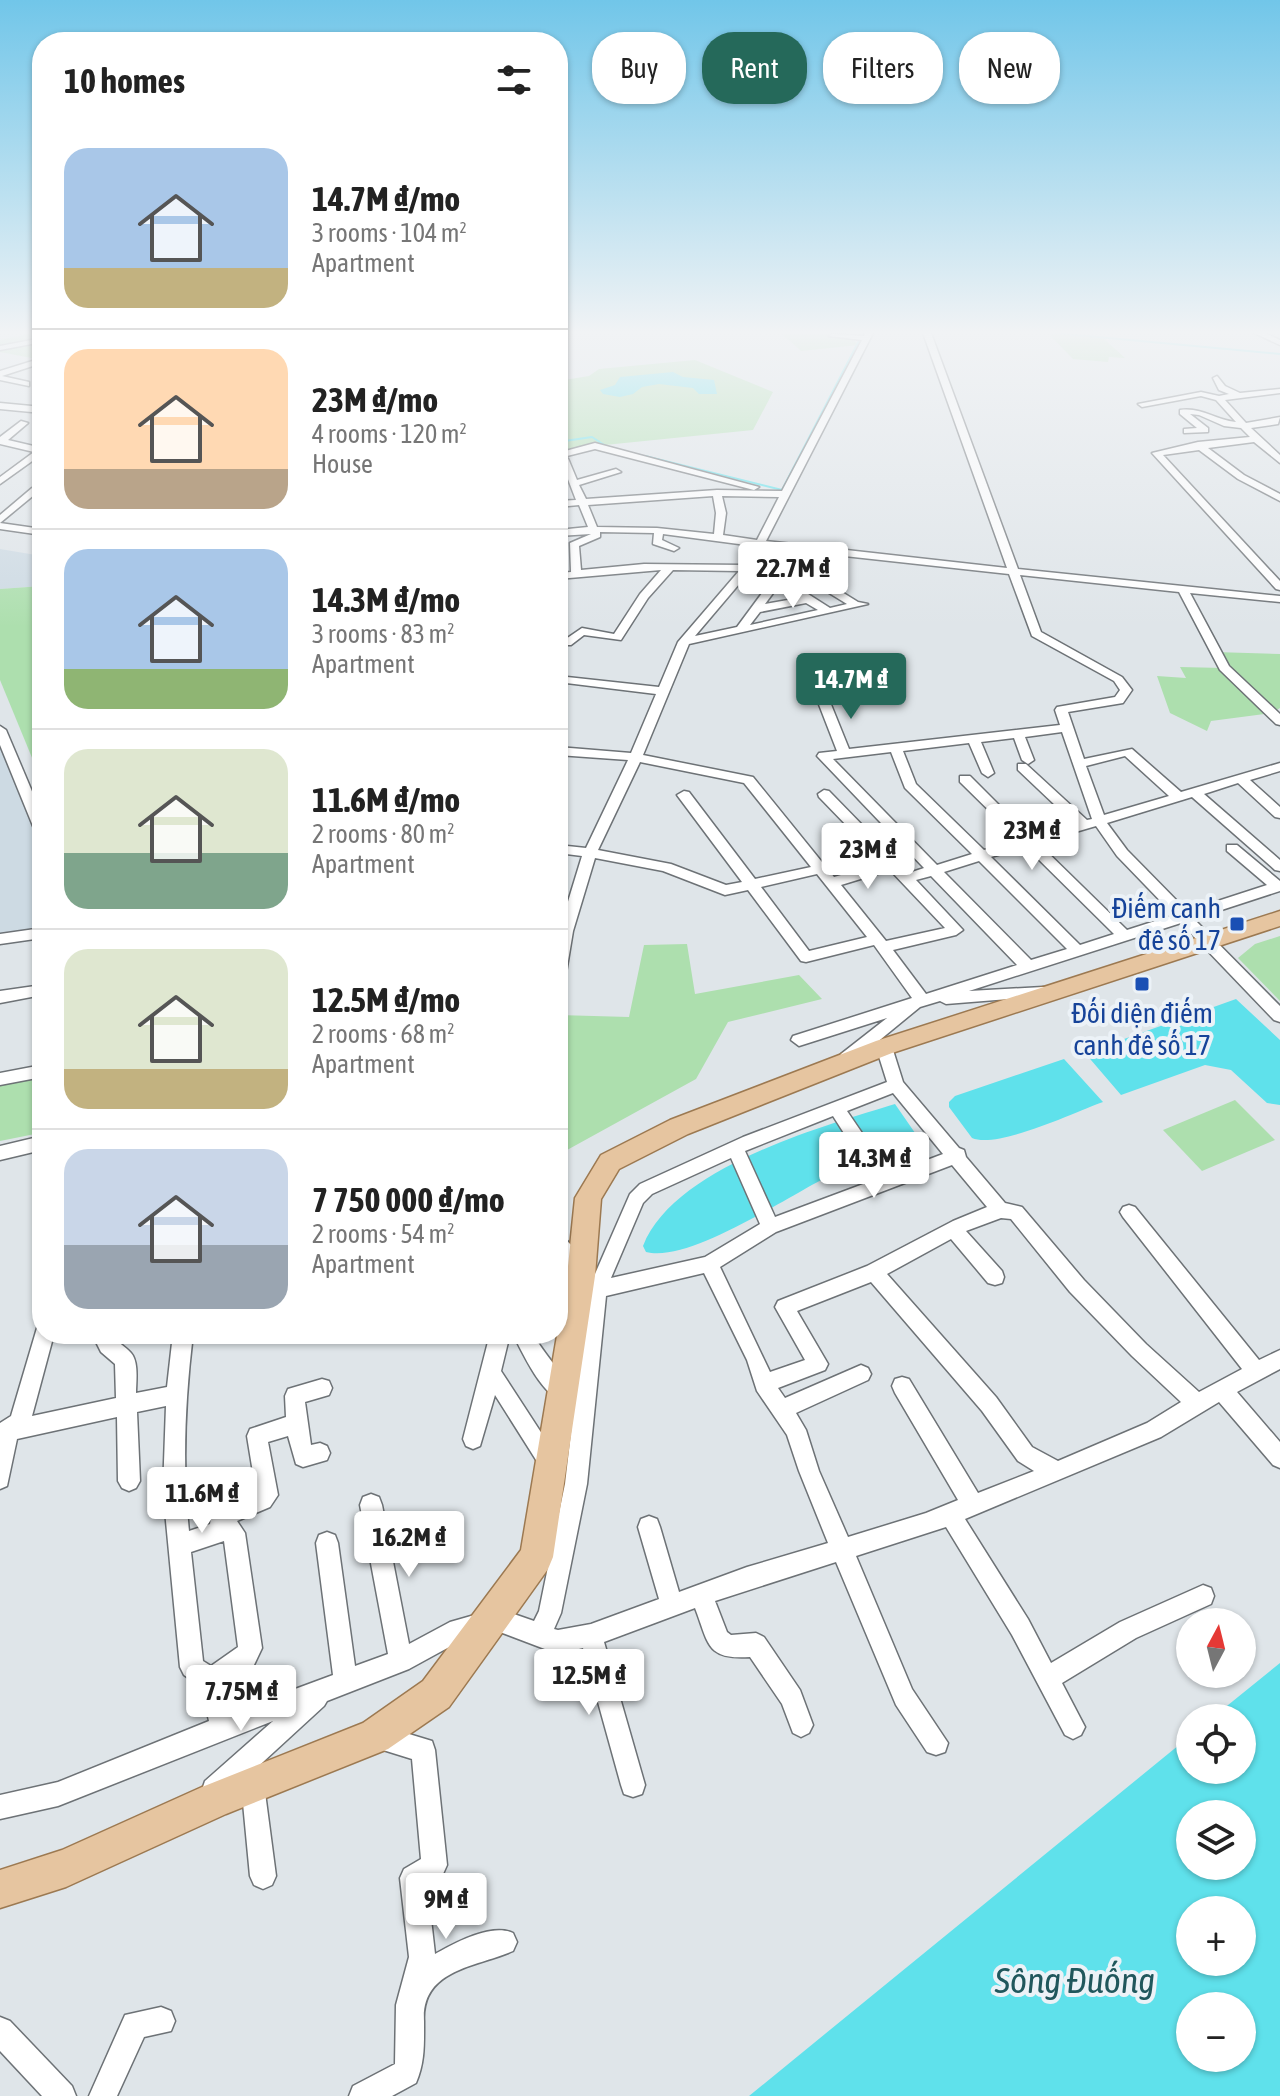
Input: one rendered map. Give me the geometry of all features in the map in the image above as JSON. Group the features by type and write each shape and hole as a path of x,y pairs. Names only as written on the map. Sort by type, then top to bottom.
{"main road":[{"path":"0,1889 66,1868 191,1811 375,1736 436,1694 536,1557 562,1392 589,1283 588,1198 610,1162 679,1127 884,1047 1280,918"}],"street":[{"path":"568,924 590,853 636,757 684,642 747,568 781,493 814,431"},
{"path":"962,431 1036,634 1118,679 1126,690 1119,700 1061,710 1079,764 1092,823"},
{"path":"1187,431 1241,477 1280,498"},
{"path":"1243,431 1280,444"},
{"path":"1249,431 1280,460"},
{"path":"1253,435 1257,431"},
{"path":"1276,431 1156,453 1280,587"},
{"path":"0,441 32,449"},
{"path":"27,448 32,444"},
{"path":"568,457 613,451 781,493"},
{"path":"0,481 32,458"},
{"path":"568,470 596,535 574,545 576,575"},
{"path":"575,483 616,472"},
{"path":"0,523 32,493"},
{"path":"568,502 717,493 781,493"},
{"path":"717,493 721,513 718,539"},
{"path":"0,523 32,529"},
{"path":"568,531 594,527 659,531 1013,573 1280,599"},
{"path":"659,531 657,542 674,548"},
{"path":"684,642 860,604 759,545"},
{"path":"778,597 777,579 787,566 786,561"},
{"path":"568,575 670,567 747,568"},
{"path":"568,642 582,631 617,638 644,596 670,567"},
{"path":"777,579 827,611"},
{"path":"1182,588 1224,668 1280,721"},
{"path":"736,631 756,609 794,590"},
{"path":"756,609 778,597 808,599"},
{"path":"705,619 712,626 736,631"},
{"path":"568,680 661,691"},
{"path":"824,702 845,754"},
{"path":"1027,966 823,756 1068,728"},
{"path":"0,730 32,807"},
{"path":"1018,733 1025,764 1092,823 1186,916 1223,960 1280,1016"},
{"path":"974,740 988,773"},
{"path":"896,749 910,785 1078,951"},
{"path":"568,752 636,757 748,780 880,943 921,999"},
{"path":"1079,764 1128,752 1179,798"},
{"path":"907,878 1279,768"},
{"path":"965,779 1126,937"},
{"path":"1241,779 1280,814"},
{"path":"684,795 806,957 956,930 824,794"},
{"path":"1196,794 1280,867"},
{"path":"1232,848 1279,887"},
{"path":"568,850 703,878 725,890 820,869"},
{"path":"831,883 893,864"},
{"path":"799,1040 1279,887"},
{"path":"0,939 32,934"},
{"path":"0,997 32,992"},
{"path":"840,1065 921,999 1056,992"},
{"path":"884,1047 896,1085 958,1155 1000,1210"},
{"path":"0,1079 32,1073"},
{"path":"539,1635 550,1613 576,1484 589,1283 636,1199 646,1189 735,1148 896,1085"},
{"path":"837,1109 886,1183"},
{"path":"0,1153 32,1145"},
{"path":"735,1148 770,1227"},
{"path":"589,1283 709,1264 770,1227 958,1155"},
{"path":"764,1384 818,1364 785,1307 874,1272 953,1229 1000,1210 1016,1212 1087,1297 1197,1403"},
{"path":"1129,1212 1256,1372"},
{"path":"953,1229 995,1277"},
{"path":"568,1256 589,1283"},
{"path":"709,1264 756,1359 764,1384 796,1430 841,1551 904,1697 936,1743"},
{"path":"874,1272 989,1404 1025,1454 1057,1472"},
{"path":"4,1432 20,1422 41,1344"},
{"path":"107,1344 125,1359 129,1481"},
{"path":"182,1344 176,1394 174,1490 192,1667 211,1680 222,1728"},
{"path":"473,1439 498,1344"},
{"path":"528,1344 536,1360 562,1392"},
{"path":"0,1807 58,1794 401,1661 458,1630 492,1620 558,1642 591,1635 747,1578 841,1551 950,1514 1154,1430 1197,1403 1280,1359"},
{"path":"491,1372 550,1465"},
{"path":"780,1410 861,1374"},
{"path":"902,1386 973,1505"},
{"path":"320,1453 303,1457 296,1424 295,1396 322,1388"},
{"path":"1222,1390 1280,1458"},
{"path":"4,1432 176,1394"},
{"path":"222,1531 220,1520 227,1513 266,1499 257,1436 296,1424"},
{"path":"0,1479 4,1432"},
{"path":"371,1505 401,1661"},
{"path":"950,1514 1020,1627 1073,1727"},
{"path":"649,1527 672,1606"},
{"path":"180,1545 229,1529 234,1533 250,1648 245,1659 211,1680"},
{"path":"327,1543 334,1687"},
{"path":"701,1595 719,1640 728,1647 756,1645 792,1698 801,1725"},
{"path":"1046,1679 1128,1630 1203,1596"},
{"path":"591,1635 633,1785"},
{"path":"191,1811 334,1687"},
{"path":"375,1736 423,1750 434,1865 413,1878 422,1957 414,1994"},
{"path":"252,1785 263,1876"},
{"path":"363,2096 406,2073 413,2052 410,2002 422,1979 463,1952 504,1942"},
{"path":"103,2096 135,2025 161,2021"},
{"path":"0,2031 62,2096"}],"shaded area":[{"path":"0,549 32,554 32,587 0,589"},
{"path":"0,730 32,807 32,934 0,939"}],"green space":[{"path":"568,431 745,431 595,446 568,453"},
{"path":"32,587 32,758 0,680 0,589"},
{"path":"1215,652 1280,654 1280,708 1272,713 1211,721 1207,731 1170,713 1157,676 1186,678 1180,667 1223,668"},
{"path":"1280,936 1280,1001 1238,958 1255,944"},
{"path":"687,944 695,994 799,975 822,999 728,1022 696,1079 568,1149 568,1015 629,1017 644,945"},
{"path":"32,1078 32,1135 0,1141 0,1084"},
{"path":"1235,1100 1275,1140 1202,1171 1163,1130"}],"water":[{"path":"1236,999 1280,1040 1280,1105 1267,1103 1231,1070 1205,1065 1121,1095 1085,1053"},
{"path":"1064,1059 1103,1102 1017,1134 984,1140 972,1138 949,1107 955,1096"},
{"path":"895,1104 922,1143 835,1173 714,1238 665,1253 646,1252 643,1246 660,1218 685,1194 717,1172 791,1138"},
{"name":"Sông Đuống","path":"1280,1663 1280,2096 749,2096 1176,1747 1176,1784 1256,1784 1256,1704 1229,1704 1249,1688 1256,1688 1256,1682"}],"waterway":[{"path":"645,456 782,490 813,431"},
{"path":"568,441 592,437 609,448"}],"place":[{"name":"Điếm canh đê số 17","path":"1237,924"},
{"name":"Đối diện điếm canh đê số 17","path":"1142,984"}]}
